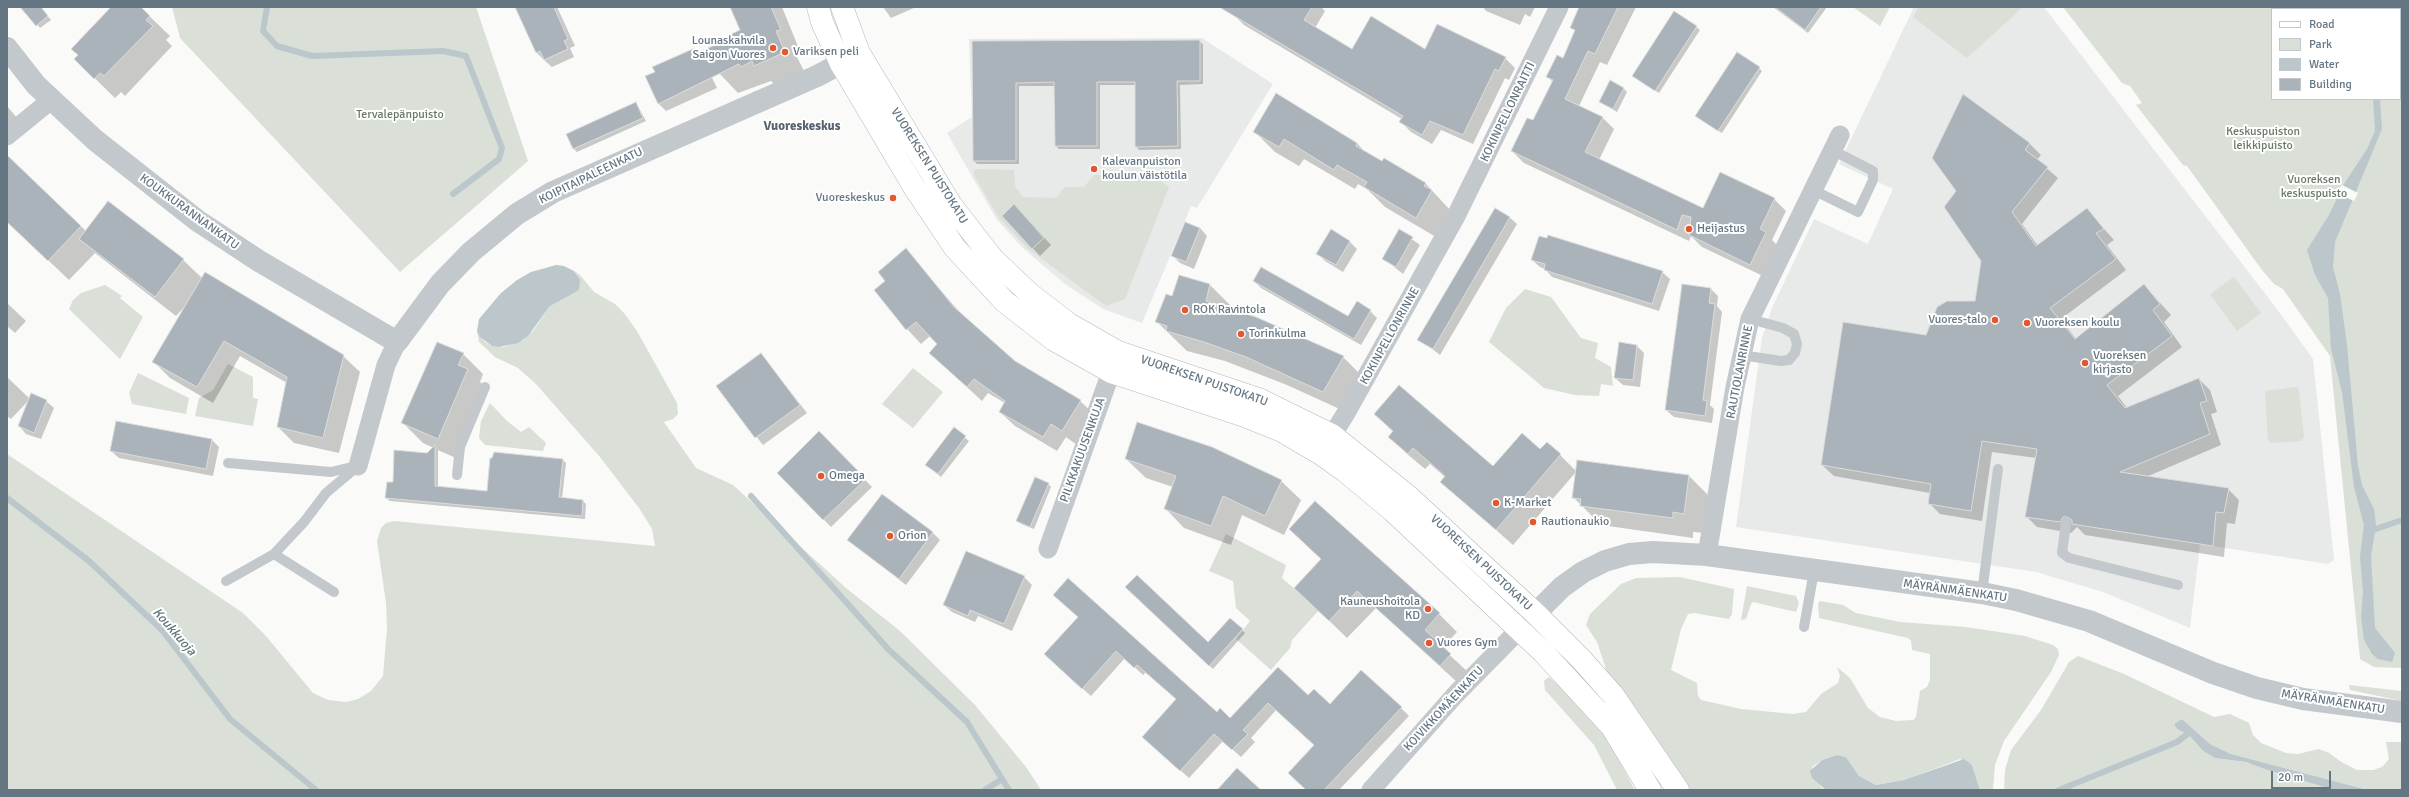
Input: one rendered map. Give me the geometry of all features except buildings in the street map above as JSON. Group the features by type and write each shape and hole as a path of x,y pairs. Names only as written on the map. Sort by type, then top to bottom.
{"main road":[{"name":"VUOREKSEN PUISTOKATU","path":"818,7 822,22 850,59 951,206 992,259 1030,294 1069,324 1118,352 1261,400 1332,435 1408,496 1535,613 1581,659 1613,695 1678,790"},
{"name":"VUOREKSEN PUISTOKATU","path":"842,7 850,59 914,187 955,248 1005,302 1054,340 1111,372 1245,416 1282,431 1346,471 1393,511 1543,652 1612,727 1650,790"}],"street":[{"name":"KOKINPELLONRAITTI","path":"1456,216 1559,7"},
{"name":"KOUKKURANNANKATU","path":"7,48 51,100 130,169 198,221 259,261 397,342"},
{"name":"KOIPITAIPALEENKATU","path":"358,466 386,365 397,342 440,284 471,252 517,214 553,192 850,59"},
{"path":"7,136 51,100"},
{"name":"RAUTIOLANRINNE","path":"1707,555 1741,355 1750,320 1836,142"},
{"name":"KOKINPELLONRINNE","path":"1321,454 1456,216"},
{"name":"PILKKAKUUSENKUJA","path":"1048,549 1118,352"},
{"name":"MÄYRÄNMÄENKATU","path":"1519,630 1562,587 1583,572 1605,561 1629,554 1653,552 1707,555 1814,572 1982,593 2054,610 2089,621 2213,673 2257,688 2303,700 2402,712"},
{"name":"KOIVIKKOMÄENKATU","path":"1371,790 1456,695 1519,630"}],"lane":[{"path":"1813,190 1858,212 1873,180 1873,171 1836,142"},
{"path":"1741,355 1781,361 1789,360 1795,353 1797,344 1794,334 1783,328 1750,320"},
{"path":"457,475 460,447 485,387"},
{"path":"228,463 331,472 358,466"},
{"path":"226,581 274,554 304,522 326,493 358,466"},
{"path":"1982,593 1998,468"},
{"path":"2066,523 2062,553 2069,558 2178,585"},
{"path":"274,554 334,592"},
{"path":"1804,627 1814,572"}],"shaded area":[{"name":"Vuoreksen koulu","path":"1914,7 2044,7 2277,309 2313,359 2334,560 2328,564 2200,544 2190,628 2103,592 2036,572 1736,527 1762,338 1772,308 1814,219 1868,244 1893,189 1839,164"},
{"name":"Kalevanpuiston koulun väistötila","path":"1202,38 1273,84 1197,208 1191,206 1142,323 1103,309 1065,284 1024,249 997,220 947,133 972,117 969,39"}],"green space":[{"name":"Tervalepänpuisto","path":"172,7 476,7 528,161 400,272 180,38"},
{"path":"1853,7 1890,7 1880,26"},
{"path":"1919,7 2023,7 1967,58 1913,17"},
{"name":"Vuoreksen keskuspuisto","path":"2063,7 2402,7 2402,668 2374,667 2360,659 2330,356 2283,289 2274,284 2262,270 2187,166 2183,165 2136,105 2142,103 2130,86 2122,83"},
{"path":"974,169 1014,170 1015,186 1023,197 1056,198 1065,187 1084,187 1094,175 1153,175 1169,187 1125,299 1106,306 1027,248 999,218 974,175"},
{"path":"574,271 580,275 594,292 615,304 624,313 637,331 677,403 678,414 673,419 664,422 696,468 733,485 846,588 900,631 975,705 1026,767 1041,790 7,790 7,454 243,613 266,636 313,693 328,700 346,702 358,699 371,691 383,676 387,629 386,603 377,541 381,528 386,523 394,521 655,546 652,529 639,508 600,457 536,384 518,368 495,357 479,342 477,331 485,342 492,346 504,347 523,340 533,331 550,306 562,298 577,275"},
{"path":"2234,277 2261,313 2237,331 2210,294"},
{"path":"105,285 122,296 120,298 143,317 120,359 69,309 73,300 81,293"},
{"path":"1525,289 1551,297 1581,338 1598,343 1595,358 1611,367 1613,386 1601,384 1599,396 1575,395 1544,388 1489,342 1506,308"},
{"path":"228,364 253,377 253,398 258,399 253,426 195,416 199,398 213,390"},
{"path":"913,368 943,392 913,428 882,404"},
{"path":"138,373 189,398 186,414 132,404 129,393"},
{"path":"2296,387 2299,390 2304,437 2301,441 2271,443 2268,440 2265,391"},
{"path":"490,403 507,421 521,432 529,427 546,443 543,451 485,445 479,438 481,421"},
{"path":"1226,534 1286,565 1282,578 1319,610 1292,640 1290,648 1271,670 1236,639 1250,621 1236,608 1233,581 1209,571"},
{"path":"1680,577 1734,589 1732,614 1729,619 1694,613 1688,614 1681,629 1671,670 1697,683 1698,696 1701,700 1741,709 1793,714 1806,712 1821,694 1838,683 1840,676 1837,667 1850,678 1868,708 1880,717 1896,721 1913,720 1916,717 1920,691 1927,687 1930,680 1930,654 1912,650 1911,641 1908,638 1819,618 1818,604 1820,601 1843,605 1856,613 1900,622 1966,627 2025,636 2053,645 2058,649 2059,655 2051,672 2004,741 1995,765 1993,790 1980,790 1972,765 1960,759 1905,780 1876,785 1859,776 1846,757 1837,755 1822,760 1812,767 1821,787 1826,790 1688,790 1647,724 1608,675 1597,642 1586,625 1590,614 1621,584 1636,578"},
{"path":"1747,586 1796,596 1799,603 1796,612 1753,602 1746,619 1741,620"},
{"path":"2078,656 2124,674 2214,717 2230,714 2249,723 2253,735 2261,743 2286,753 2298,754 2319,749 2329,753 2343,763 2357,770 2373,770 2382,767 2389,759 2386,742 2402,742 2402,790 2368,790 2231,754 2210,744 2182,719 2174,724 2177,729 2189,735 2203,751 2215,758 2246,762 2264,769 2334,790 2004,790 2005,770 2011,750 2041,710 2069,662"},
{"path":"1549,677 1580,703 1607,738 1635,790 1617,790 1594,745 1545,690 1544,681"},
{"path":"2349,685 2402,691 2402,701 2350,690"}],"water":[{"path":"2373,100 2380,100 2382,129 2335,242 2333,267 2340,294 2347,345 2358,466 2362,485 2374,509 2376,525 2371,556 2375,628 2395,653 2392,662 2378,659 2372,654 2364,640 2361,617 2363,592 2360,557 2364,525 2354,487 2342,392 2331,349 2328,298 2315,275 2307,250 2329,215 2344,184 2367,149 2375,131"},
{"path":"556,265 564,266 574,271 580,280 579,290 550,306 528,336 518,343 499,347 492,346 480,337 477,331 479,319 501,293 517,280 531,272"},
{"path":"2182,719 2210,744 2231,754 2368,790 2334,790 2264,769 2246,762 2215,758 2203,751 2189,735 2177,729 2174,724"},
{"path":"1837,755 1846,757 1859,776 1876,785 1904,780 1964,759 1972,765 1980,790 1826,790 1812,778 1810,771 1822,760"}],"pier":[{"path":"2342,185 2358,193 2354,201 2337,193"}],"waterway":[{"path":"267,7 263,31 277,46 312,56 443,51 466,56 502,148 499,159 453,194"},
{"path":"751,496 889,650 967,722 1002,779"},
{"name":"Koukkuoja","path":"7,498 89,561 162,630 230,719 316,790"},
{"path":"2370,531 2402,520"},
{"path":"2059,790 2177,742 2190,732"},
{"name":"Koukkuoja","path":"985,790 1002,779 1009,790"}],"place":[{"name":"Lounaskahvila Saigon Vuores","path":"773,48"},
{"name":"Variksen peli","path":"785,52"},
{"name":"Kalevanpuiston koulun väistötila","path":"1094,169"},
{"name":"Vuoreskeskus","path":"893,198"},
{"name":"Heijastus","path":"1689,229"},
{"name":"ROK Ravintola","path":"1185,310"},
{"name":"Vuores-talo","path":"1995,320"},
{"name":"Vuoreksen koulu","path":"2027,323"},
{"name":"Torinkulma","path":"1241,334"},
{"name":"Vuoreksen kirjasto","path":"2085,363"},
{"name":"Omega","path":"821,476"},
{"name":"K-Market","path":"1496,503"},
{"name":"Rautionaukio","path":"1533,522"},
{"name":"Orion","path":"890,536"},
{"name":"Kauneushoitola KD","path":"1428,609"},
{"name":"Vuores Gym","path":"1429,643"}],"district":[{"name":"Vuoreskeskus","path":"802,127"}],"park label":[{"name":"Keskuspuiston leikkipuisto","path":"2263,139"}]}
